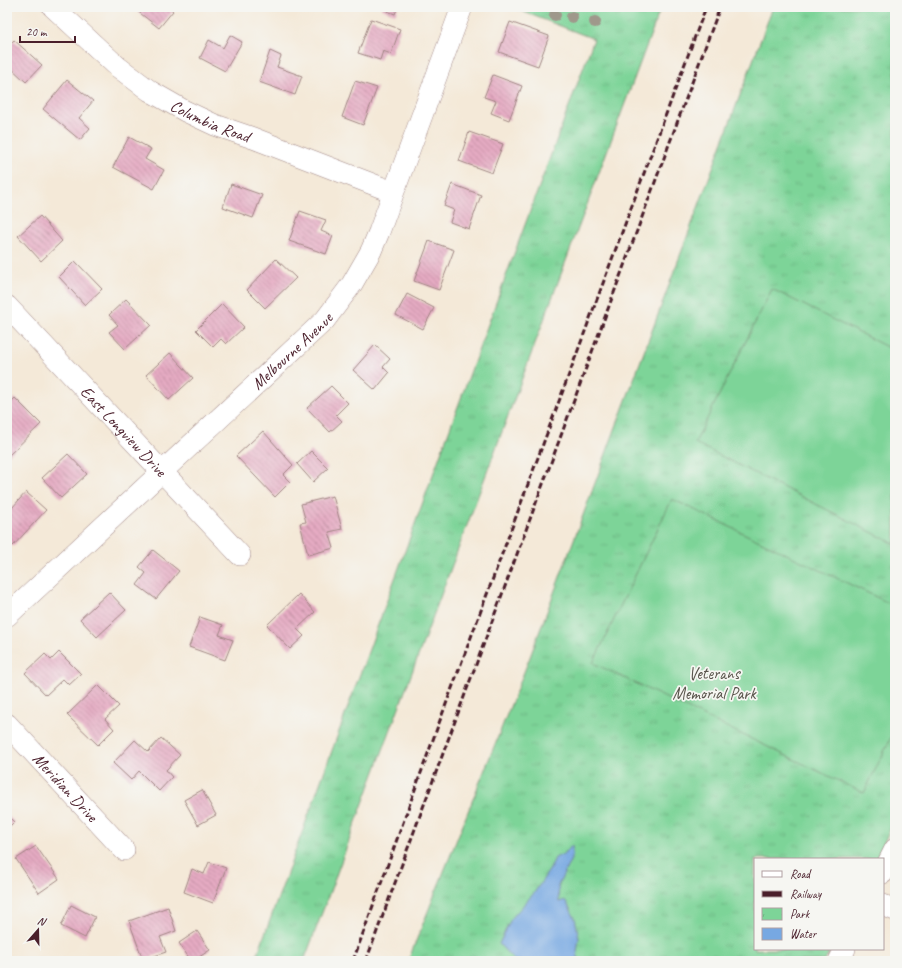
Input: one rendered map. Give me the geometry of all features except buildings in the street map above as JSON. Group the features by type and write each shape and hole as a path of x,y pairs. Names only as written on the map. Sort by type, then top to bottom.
{"street":[{"name":"Columbia Road","path":"53,7 118,67 150,91 185,111 215,125 394,192"},
{"name":"Melbourne Avenue","path":"7,616 325,320 352,284 371,251 462,7"},
{"name":"East Longview Drive","path":"7,306 240,555"},
{"name":"Meridian Drive","path":"7,724 124,850"},
{"path":"884,871 895,849"},
{"path":"884,905 895,910"},
{"path":"839,961 844,950"}],"green space":[{"path":"511,7 661,7 304,961 255,961 594,39"},
{"name":"Veterans Memorial Park","path":"773,7 785,9 786,7 895,7 895,819 876,858 754,858 754,950 830,950 825,961 408,961 530,657"},
{"path":"772,289 895,351 895,544 695,443"},
{"path":"672,499 895,606 895,729 864,793 593,663"}],"water":[{"path":"572,845 572,857 558,886 559,902 565,900 575,918 579,938 577,952 579,961 515,961 499,944 511,919 534,893 550,869 555,858 563,854"}],"railway":[{"path":"353,961 439,723 706,7"},
{"path":"366,961 720,7"}]}
